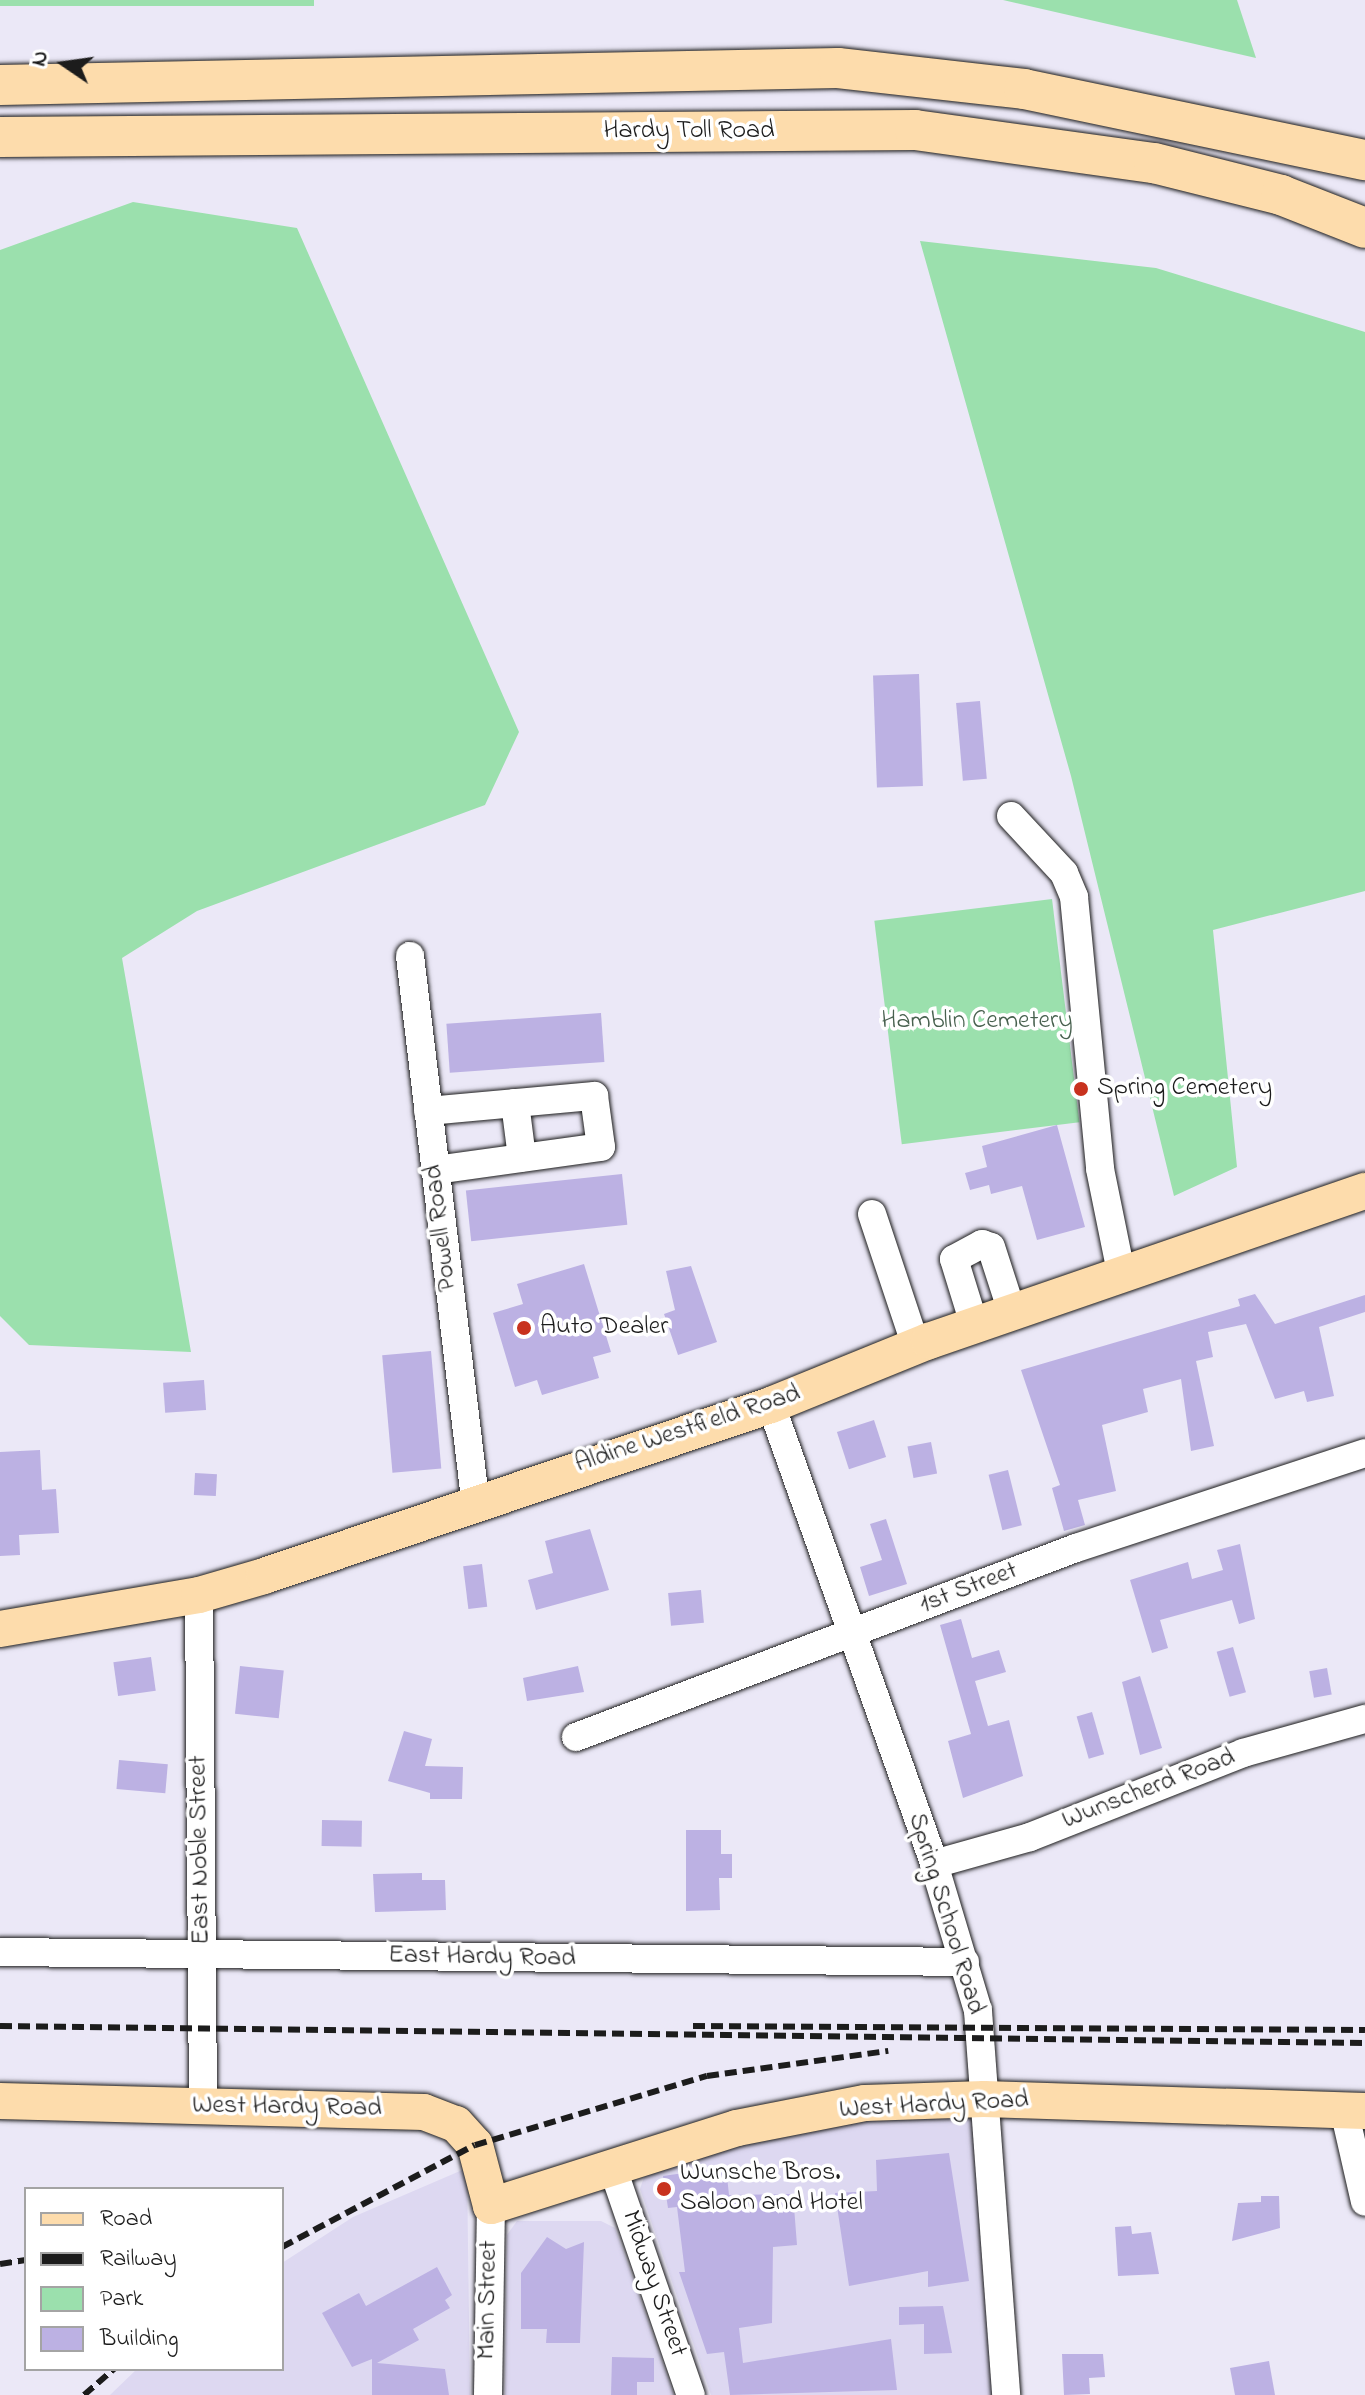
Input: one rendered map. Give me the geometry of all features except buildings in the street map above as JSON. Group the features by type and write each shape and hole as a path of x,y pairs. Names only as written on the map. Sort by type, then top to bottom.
{"highway":[{"path":"0,85 838,68 1038,92 1365,160"},
{"name":"Hardy Toll Road","path":"0,137 915,130 1154,163 1281,195 1365,228"}],"main road":[{"name":"Aldine Westfield Road","path":"0,1629 199,1595 475,1499 771,1405 916,1346 1365,1191"},
{"name":"West Hardy Road","path":"0,2101 203,2105 443,2117 475,2145 491,2206 614,2172 737,2128 865,2103 984,2099 1354,2111"}],"street":[{"path":"1011,816 1064,873 1074,897 1098,1153 1122,1277"},
{"name":"Powell Road","path":"410,956 475,1499"},
{"path":"428,1111 594,1096 601,1147 435,1170"},
{"path":"515,1103 522,1158"},
{"path":"872,1214 916,1346"},
{"path":"975,1327 954,1259 982,1244 991,1247 1013,1315"},
{"name":"Spring School Road","path":"771,1405 830,1608 849,1636 934,1864 978,2011 1006,2395"},
{"name":"1st Street","path":"576,1737 1076,1548 1365,1453"},
{"name":"East Noble Street","path":"199,1595 203,2105"},
{"name":"Wunscherd Road","path":"934,1864 1030,1837 1243,1753 1365,1719"},
{"name":"East Hardy Road","path":"0,1952 965,1962"},
{"path":"1354,2111 1365,2202"},
{"name":"Midway Street","path":"614,2172 691,2395"},
{"name":"Main Street","path":"488,2395 491,2206"}],"shaded area":[{"path":"962,2114 973,2117 998,2395 711,2395 640,2189 644,2177 719,2148 849,2120"},
{"path":"467,2168 470,2395 110,2395 135,2371 284,2371 284,2262 353,2217"},
{"path":"517,2221 601,2221 615,2228 674,2395 505,2395 507,2235"}],"green space":[{"path":"0,0 314,0 314,6 0,6"},
{"path":"1003,0 1237,0 1256,58"},
{"path":"133,202 297,228 519,732 485,805 197,911 122,958 191,1352 29,1345 0,1316 0,250"},
{"path":"920,241 1156,268 1365,332 1365,891 1213,930 1237,1167 1174,1196 1071,776"},
{"name":"Hamblin Cemetery","path":"1052,899 1079,1122 902,1144 874,921"}],"railway":[{"path":"0,2026 1365,2043"},
{"path":"693,2026 1365,2030"},
{"path":"284,2246 475,2145 707,2076 888,2051"},
{"path":"0,2264 24,2260"},
{"path":"84,2395 112,2371"}],"place":[{"name":"Spring Cemetery","path":"1081,1089"},
{"name":"Auto Dealer","path":"524,1328"},
{"name":"Wunsche Bros. Saloon and Hotel","path":"664,2189"}]}
